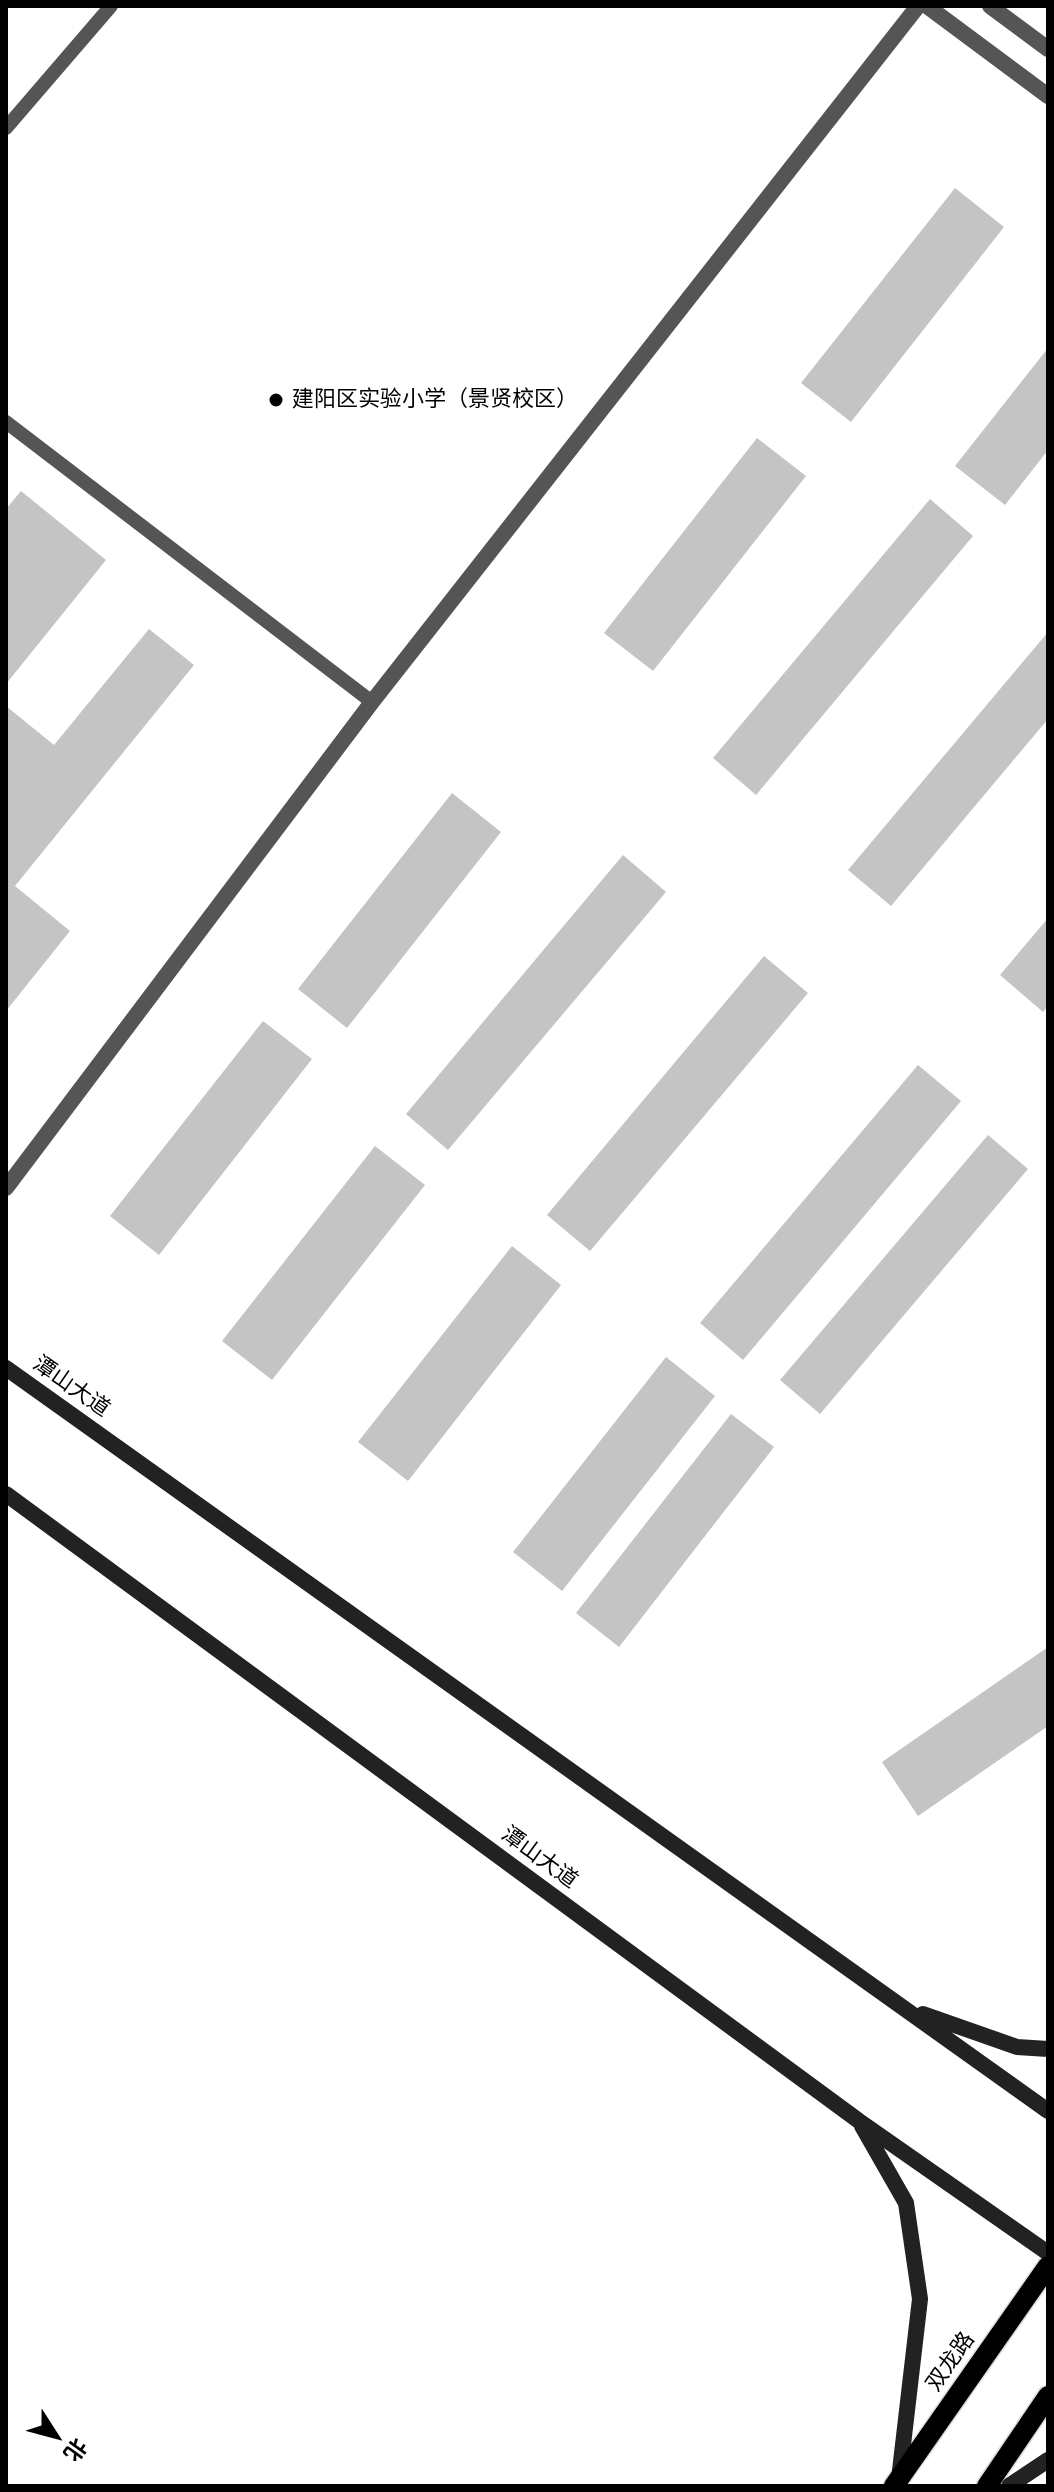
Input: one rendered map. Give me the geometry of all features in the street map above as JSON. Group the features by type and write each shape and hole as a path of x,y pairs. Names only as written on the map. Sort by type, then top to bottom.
{"main road":[{"name":"潭山大道","path":"6,1368 1048,2111"},
{"name":"潭山大道","path":"6,1494 859,2121 1048,2253"},
{"path":"907,2009 1017,2047 1048,2049"},
{"path":"859,2121 906,2203 920,2299 896,2482"},
{"name":"双龙路","path":"896,2482 1048,2266"},
{"path":"987,2486 1048,2396"},
{"path":"1009,2486 1048,2460"}],"street":[{"path":"6,1188 372,702 918,6"},
{"path":"927,6 1048,96"},
{"path":"990,6 1048,49"}],"lane":[{"path":"6,128 111,6"},
{"path":"6,422 372,702"}],"building":[{"path":"955,188 1004,227 851,422 801,383"},
{"path":"1048,348 1048,450 1005,505 955,466"},
{"path":"757,438 806,476 653,671 604,633"},
{"path":"21,491 106,560 6,684 6,509"},
{"path":"930,499 973,536 756,795 713,758"},
{"path":"149,629 194,665 15,886 70,931 6,1011 6,706 54,745"},
{"path":"1048,632 1048,719 891,906 848,870"},
{"path":"452,793 501,832 347,1028 298,989"},
{"path":"623,855 666,892 448,1150 406,1114"},
{"path":"1048,918 1048,1006 1043,1012 1000,975"},
{"path":"764,956 808,993 590,1251 547,1215"},
{"path":"263,1021 312,1059 159,1255 110,1216"},
{"path":"918,1065 961,1101 743,1360 700,1323"},
{"path":"988,1135 1028,1169 820,1414 780,1380"},
{"path":"375,1146 425,1185 272,1380 222,1341"},
{"path":"512,1246 561,1285 408,1481 358,1442"},
{"path":"666,1357 715,1396 562,1591 513,1552"},
{"path":"731,1414 774,1447 619,1647 576,1613"},
{"path":"1048,1647 1048,1726 918,1816 882,1762"}],"place":[{"name":"建阳区实验小学（景贤校区）","path":"276,400"}]}
